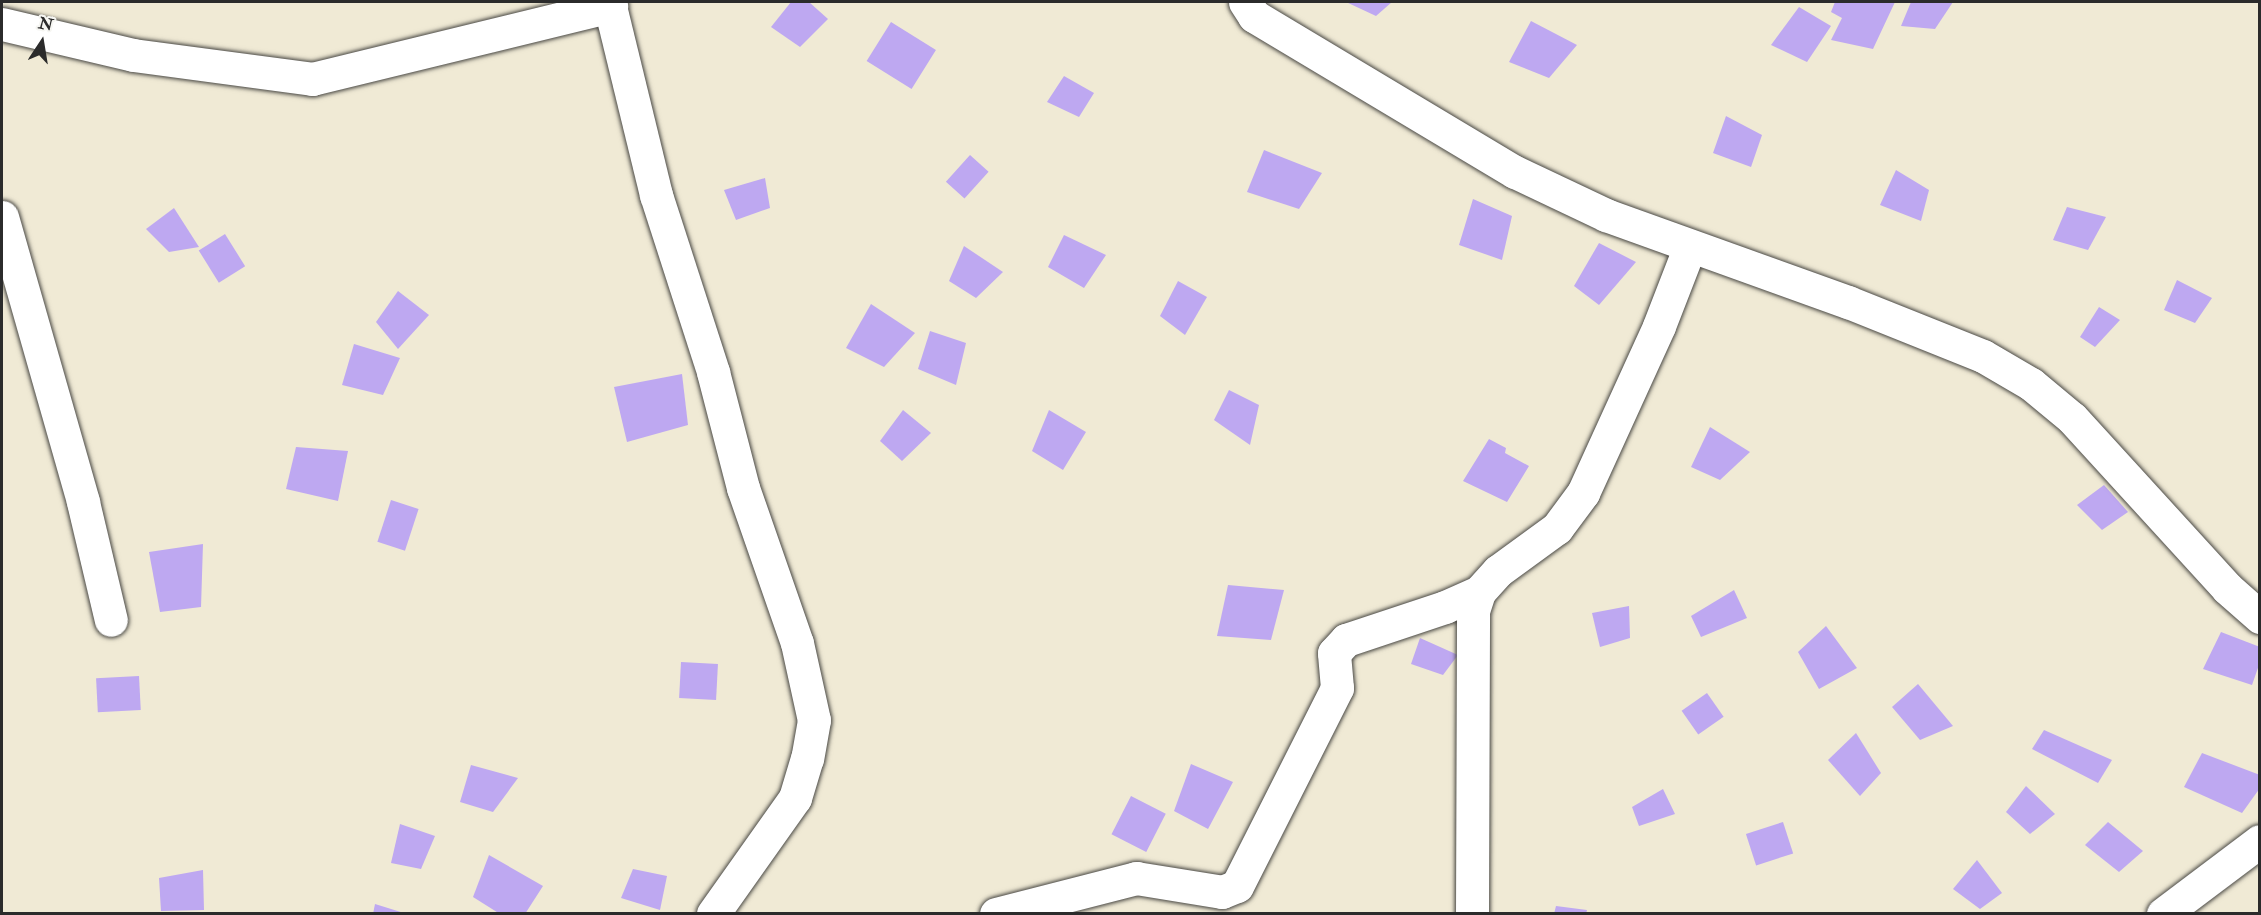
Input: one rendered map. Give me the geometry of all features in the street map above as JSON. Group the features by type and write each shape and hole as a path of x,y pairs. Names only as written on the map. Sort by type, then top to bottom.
{"street":[{"path":"1245,2 1254,16 1515,172 1606,215 1848,302 1983,356 2031,384 2072,418 2219,579 2259,616"},
{"path":"2,24 133,55 312,79 610,4 656,195 713,372 744,488 797,643 814,720 807,758 795,798 713,914"},
{"path":"2,217 83,502 111,620"},
{"path":"996,914 1136,878 1222,892 1237,886 1337,688 1334,653 1346,640 1445,607 1479,592 1498,571 1557,528 1583,493 1659,326 1690,246"},
{"path":"1472,914 1473,611 1479,592"},
{"path":"2163,914 2259,841"}],"building":[{"path":"791,2 809,2 828,19 800,47 771,27"},
{"path":"1346,2 1392,2 1376,16"},
{"path":"1835,2 1895,2 1873,49 1831,40 1842,18 1831,12"},
{"path":"1911,2 1953,2 1935,29 1901,26"},
{"path":"1799,7 1831,26 1807,62 1771,45"},
{"path":"1531,21 1577,45 1549,78 1509,62"},
{"path":"891,22 936,50 912,89 867,61"},
{"path":"1064,76 1094,93 1079,117 1047,102"},
{"path":"1726,116 1762,135 1751,167 1713,153"},
{"path":"1264,150 1322,173 1299,209 1247,192"},
{"path":"970,155 989,172 964,198 946,182"},
{"path":"1896,170 1929,190 1921,221 1880,205"},
{"path":"765,178 770,208 736,220 724,190"},
{"path":"1473,199 1512,216 1502,260 1459,245"},
{"path":"2067,207 2106,217 2088,250 2053,240"},
{"path":"174,208 199,247 169,252 146,229"},
{"path":"225,234 245,266 219,283 199,250"},
{"path":"1064,235 1106,255 1084,288 1048,267"},
{"path":"1599,243 1636,262 1599,305 1574,286"},
{"path":"964,246 1003,272 976,298 949,281"},
{"path":"2177,280 2212,298 2195,323 2164,310"},
{"path":"1178,281 1207,297 1185,335 1160,316"},
{"path":"398,291 429,315 398,349 376,322"},
{"path":"871,304 915,333 884,367 846,348"},
{"path":"2099,307 2120,320 2095,347 2080,337"},
{"path":"930,331 966,343 956,385 918,369"},
{"path":"354,344 400,358 383,395 342,385"},
{"path":"682,374 688,425 627,442 614,387"},
{"path":"1229,390 1259,405 1250,445 1214,420"},
{"path":"903,410 931,433 902,461 880,441"},
{"path":"1049,410 1086,432 1063,470 1032,451"},
{"path":"1710,427 1750,452 1720,480 1691,467"},
{"path":"1489,439 1506,448 1505,453 1529,466 1507,502 1463,481"},
{"path":"296,447 348,451 338,501 286,489"},
{"path":"2104,485 2128,512 2102,530 2077,505"},
{"path":"391,500 419,509 405,551 377,542"},
{"path":"203,544 201,607 160,612 149,552"},
{"path":"1228,585 1284,590 1271,640 1217,636"},
{"path":"1734,590 1747,618 1701,637 1691,616"},
{"path":"1629,606 1630,638 1600,647 1592,613"},
{"path":"1826,626 1857,668 1819,689 1798,652"},
{"path":"2221,632 2260,647 2260,662 2252,685 2203,669"},
{"path":"1420,638 1458,655 1443,675 1411,664"},
{"path":"681,662 718,664 716,700 679,698"},
{"path":"139,676 141,710 98,712 96,678"},
{"path":"1918,684 1953,726 1920,740 1892,707"},
{"path":"1707,693 1724,717 1698,735 1682,711"},
{"path":"2044,730 2112,760 2098,783 2032,749"},
{"path":"1856,733 1881,773 1860,796 1828,760"},
{"path":"2202,753 2260,775 2260,788 2242,813 2184,787"},
{"path":"1191,764 1233,782 1208,829 1174,811"},
{"path":"471,765 518,778 493,812 460,802"},
{"path":"2026,786 2055,814 2030,834 2006,812"},
{"path":"1663,789 1675,814 1639,826 1632,807"},
{"path":"1131,796 1166,814 1146,852 1111,834"},
{"path":"1783,822 1793,853 1756,865 1746,834"},
{"path":"2108,822 2143,851 2119,872 2085,845"},
{"path":"400,824 435,836 421,869 391,863"},
{"path":"489,855 543,886 525,914 500,914 473,897"},
{"path":"1977,860 2002,893 1980,909 1953,889"},
{"path":"633,869 667,876 660,910 621,898"},
{"path":"203,870 204,910 161,911 159,878"},
{"path":"375,904 404,913 404,914 373,914"},
{"path":"1556,906 1587,910 1586,914 1554,914"}]}
